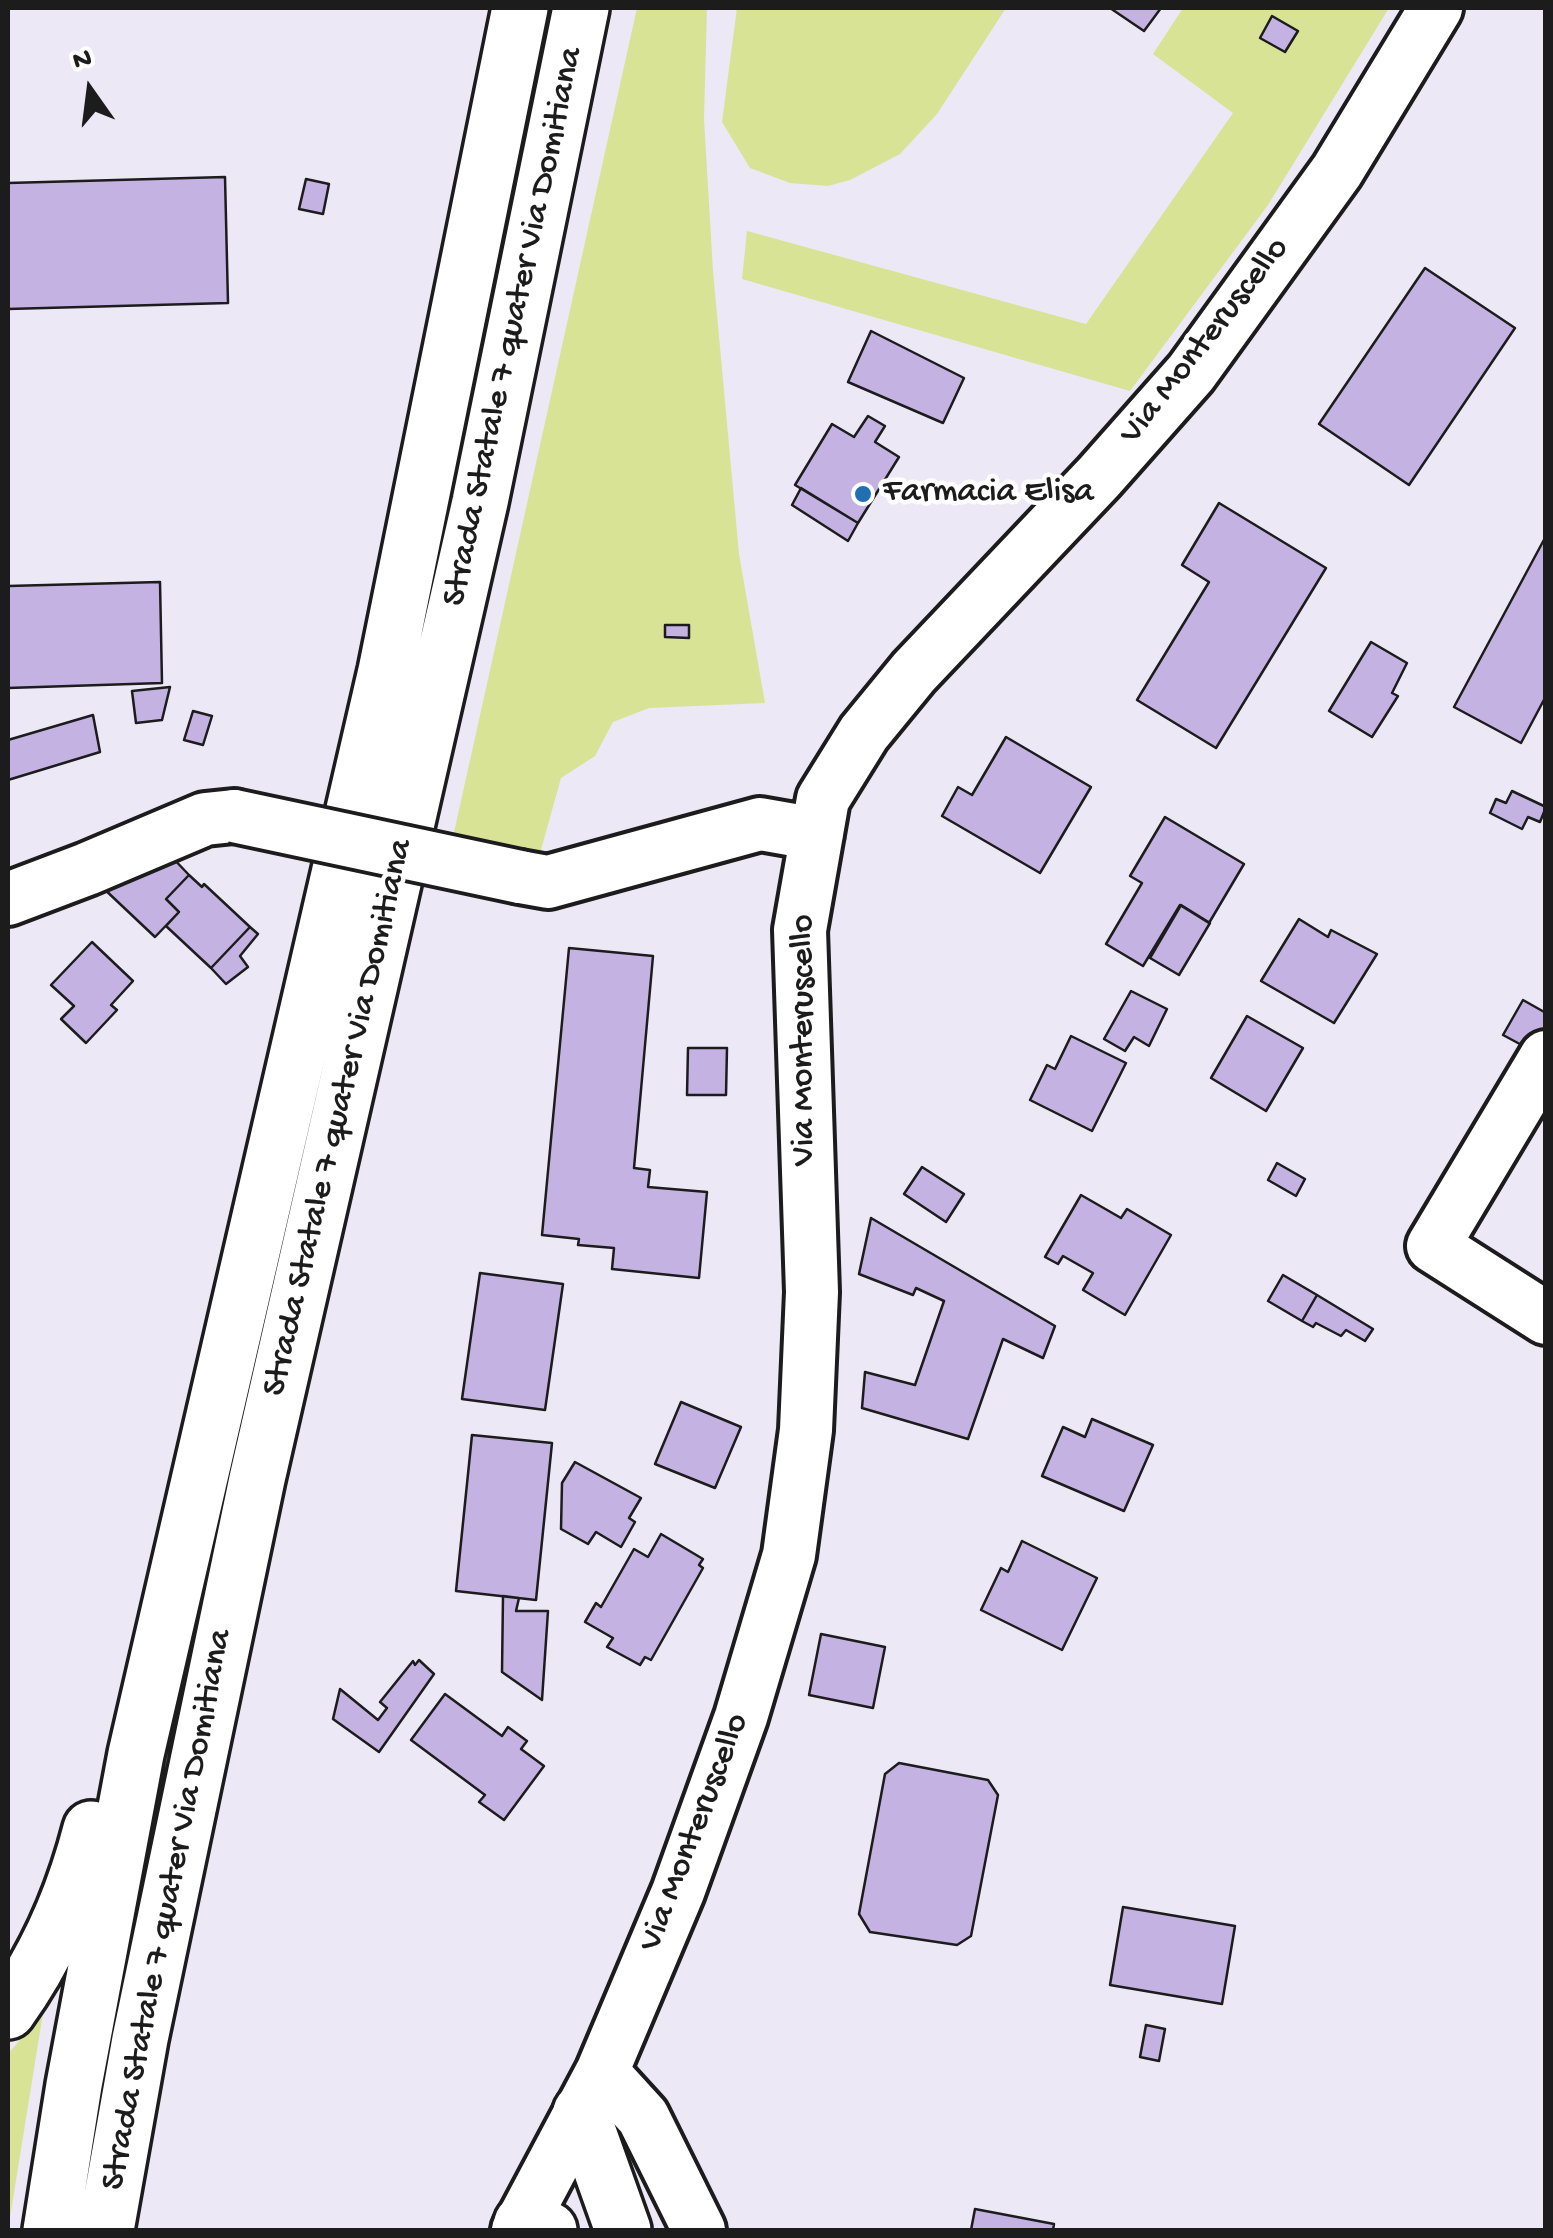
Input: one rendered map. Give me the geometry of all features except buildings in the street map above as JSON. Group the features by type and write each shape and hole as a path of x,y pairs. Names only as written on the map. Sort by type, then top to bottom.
{"highway":[{"name":"Strada Statale 7 quater Via Domitiana","path":"51,2230 136,1754 386,671 520,8"},
{"name":"Strada Statale 7 quater Via Domitiana","path":"106,2230 144,2020 250,1515 480,502 581,8"},
{"path":"8,2011 51,1940 78,1882 91,1828 136,1754"},
{"path":"591,2092 623,2230"}],"street":[{"name":"Via Monteruscello","path":"529,2229 678,1892 741,1717 789,1555 806,1430 812,1292 800,930 823,800 864,734 914,672 1099,477 1191,372 1336,172 1436,8"},
{"path":"8,899 204,818 234,816 548,882 760,824 817,834"},
{"path":"1546,1057 1433,1246 1546,1318"},
{"path":"591,2092 643,2117 699,2230"}],"green space":[{"path":"637,8 707,8 704,119 713,271 739,554 765,703 649,708 613,722 595,756 561,778 539,857 451,846"},
{"path":"737,8 1006,8 937,114 900,154 850,180 828,186 790,183 750,168 722,122"},
{"path":"1183,8 1389,8 1268,205 1130,391 742,279 747,231 1086,324 1233,113 1153,54"},
{"path":"43,2013 8,2230 8,2054"}],"place":[{"name":"Farmacia Elisa","path":"863,494"}]}
